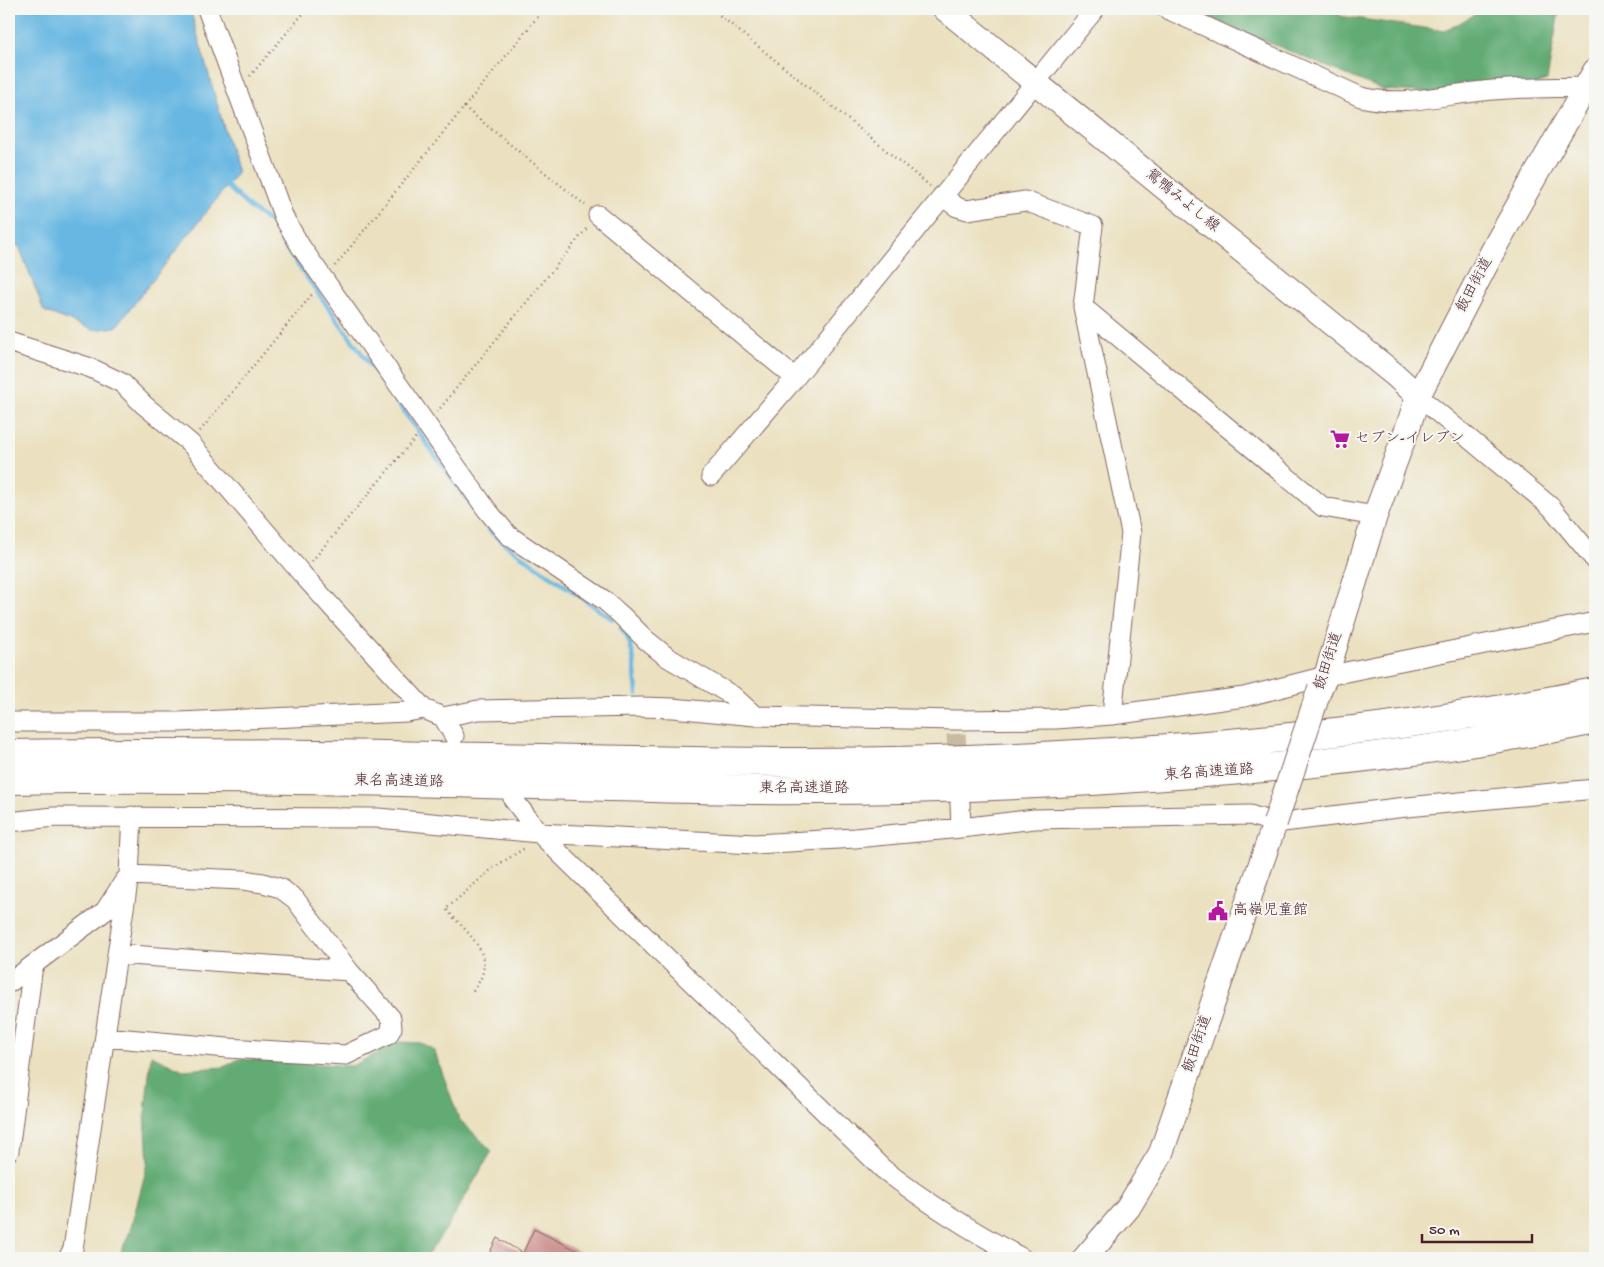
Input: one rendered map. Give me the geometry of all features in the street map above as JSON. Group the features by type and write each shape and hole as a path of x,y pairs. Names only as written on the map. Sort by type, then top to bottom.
{"highway":[{"name":"東名高速道路","path":"9,754 259,754 798,762 941,759 1089,753 1252,742 1388,726 1595,692"},
{"name":"東名高速道路","path":"9,780 98,778 324,780 808,790 1090,782 1254,770 1377,757 1595,720"}],"main road":[{"name":"鴛鴨みよし線","path":"945,9 1395,375 1418,396"},
{"name":"飯田街道","path":"1085,1258 1128,1208 1161,1153 1323,682 1375,516 1418,396 1498,241 1592,82"}],"street":[{"path":"207,9 284,218 301,247 487,510 508,535 604,600 666,657 732,696 755,716"},
{"path":"711,476 795,378 1034,81 1095,9"},
{"path":"1167,9 1361,97 1377,101 1430,99 1483,90 1592,82"},
{"path":"942,196 957,207 967,210 1025,201 1093,226 1083,307 1132,533 1112,715"},
{"path":"598,215 795,378"},
{"path":"1083,307 1323,507 1375,516"},
{"path":"9,342 91,368 122,383 144,405 190,443 302,574 424,709 443,718 454,736"},
{"path":"1418,396 1551,507 1595,560"},
{"path":"443,718 478,710 641,707 673,708 755,716 957,727 1112,715 1244,698 1595,622"},
{"path":"9,722 178,722 308,717 424,709"},
{"path":"9,822 54,817 132,816 378,818 539,833 755,844 855,838 1044,818 1250,815 1275,823 1397,808 1595,789"},
{"path":"513,799 539,833 883,1169 920,1197 993,1243 1022,1258"},
{"path":"960,803 961,828"},
{"path":"68,1258 73,1249 105,1037 128,875 132,816"},
{"path":"9,983 105,911 128,875"},
{"path":"105,1037 227,1048 346,1055 388,1035 392,1028 390,1018 349,971 295,899 280,888 243,880 128,875"},
{"path":"116,954 349,971"},
{"path":"9,1151 33,965"}],"path":[{"path":"238,90 307,9"},
{"path":"190,443 544,9"},
{"path":"712,9 942,196"},
{"path":"302,574 598,215 464,107"},
{"path":"473,991 481,978 484,958 480,948 446,910 493,868 532,844 539,833"}],"green space":[{"path":"1188,9 1339,9 1340,16 1445,31 1485,9 1553,9 1559,11 1547,80 1502,96 1383,90"},
{"path":"399,1042 421,1043 434,1050 459,1119 492,1151 446,1229 425,1258 118,1258 129,1234 148,1163 145,1113 151,1055 183,1070 224,1067 239,1059 352,1066"}],"water":[{"path":"9,9 190,9 237,173 116,327 93,330 44,311 19,246 9,245"}],"building":[{"path":"534,1229 592,1258 487,1258 497,1238 523,1253"}],"waterway":[{"path":"223,184 249,207 278,228 282,243 490,531 505,544 612,619"},
{"path":"621,628 626,634 632,650 637,694"}],"tunnel":[{"path":"956,734 958,771"}],"place":[{"name":"セブン-イレブン","path":"1340,439"},
{"name":"高嶺児童館","path":"1218,911"}]}
